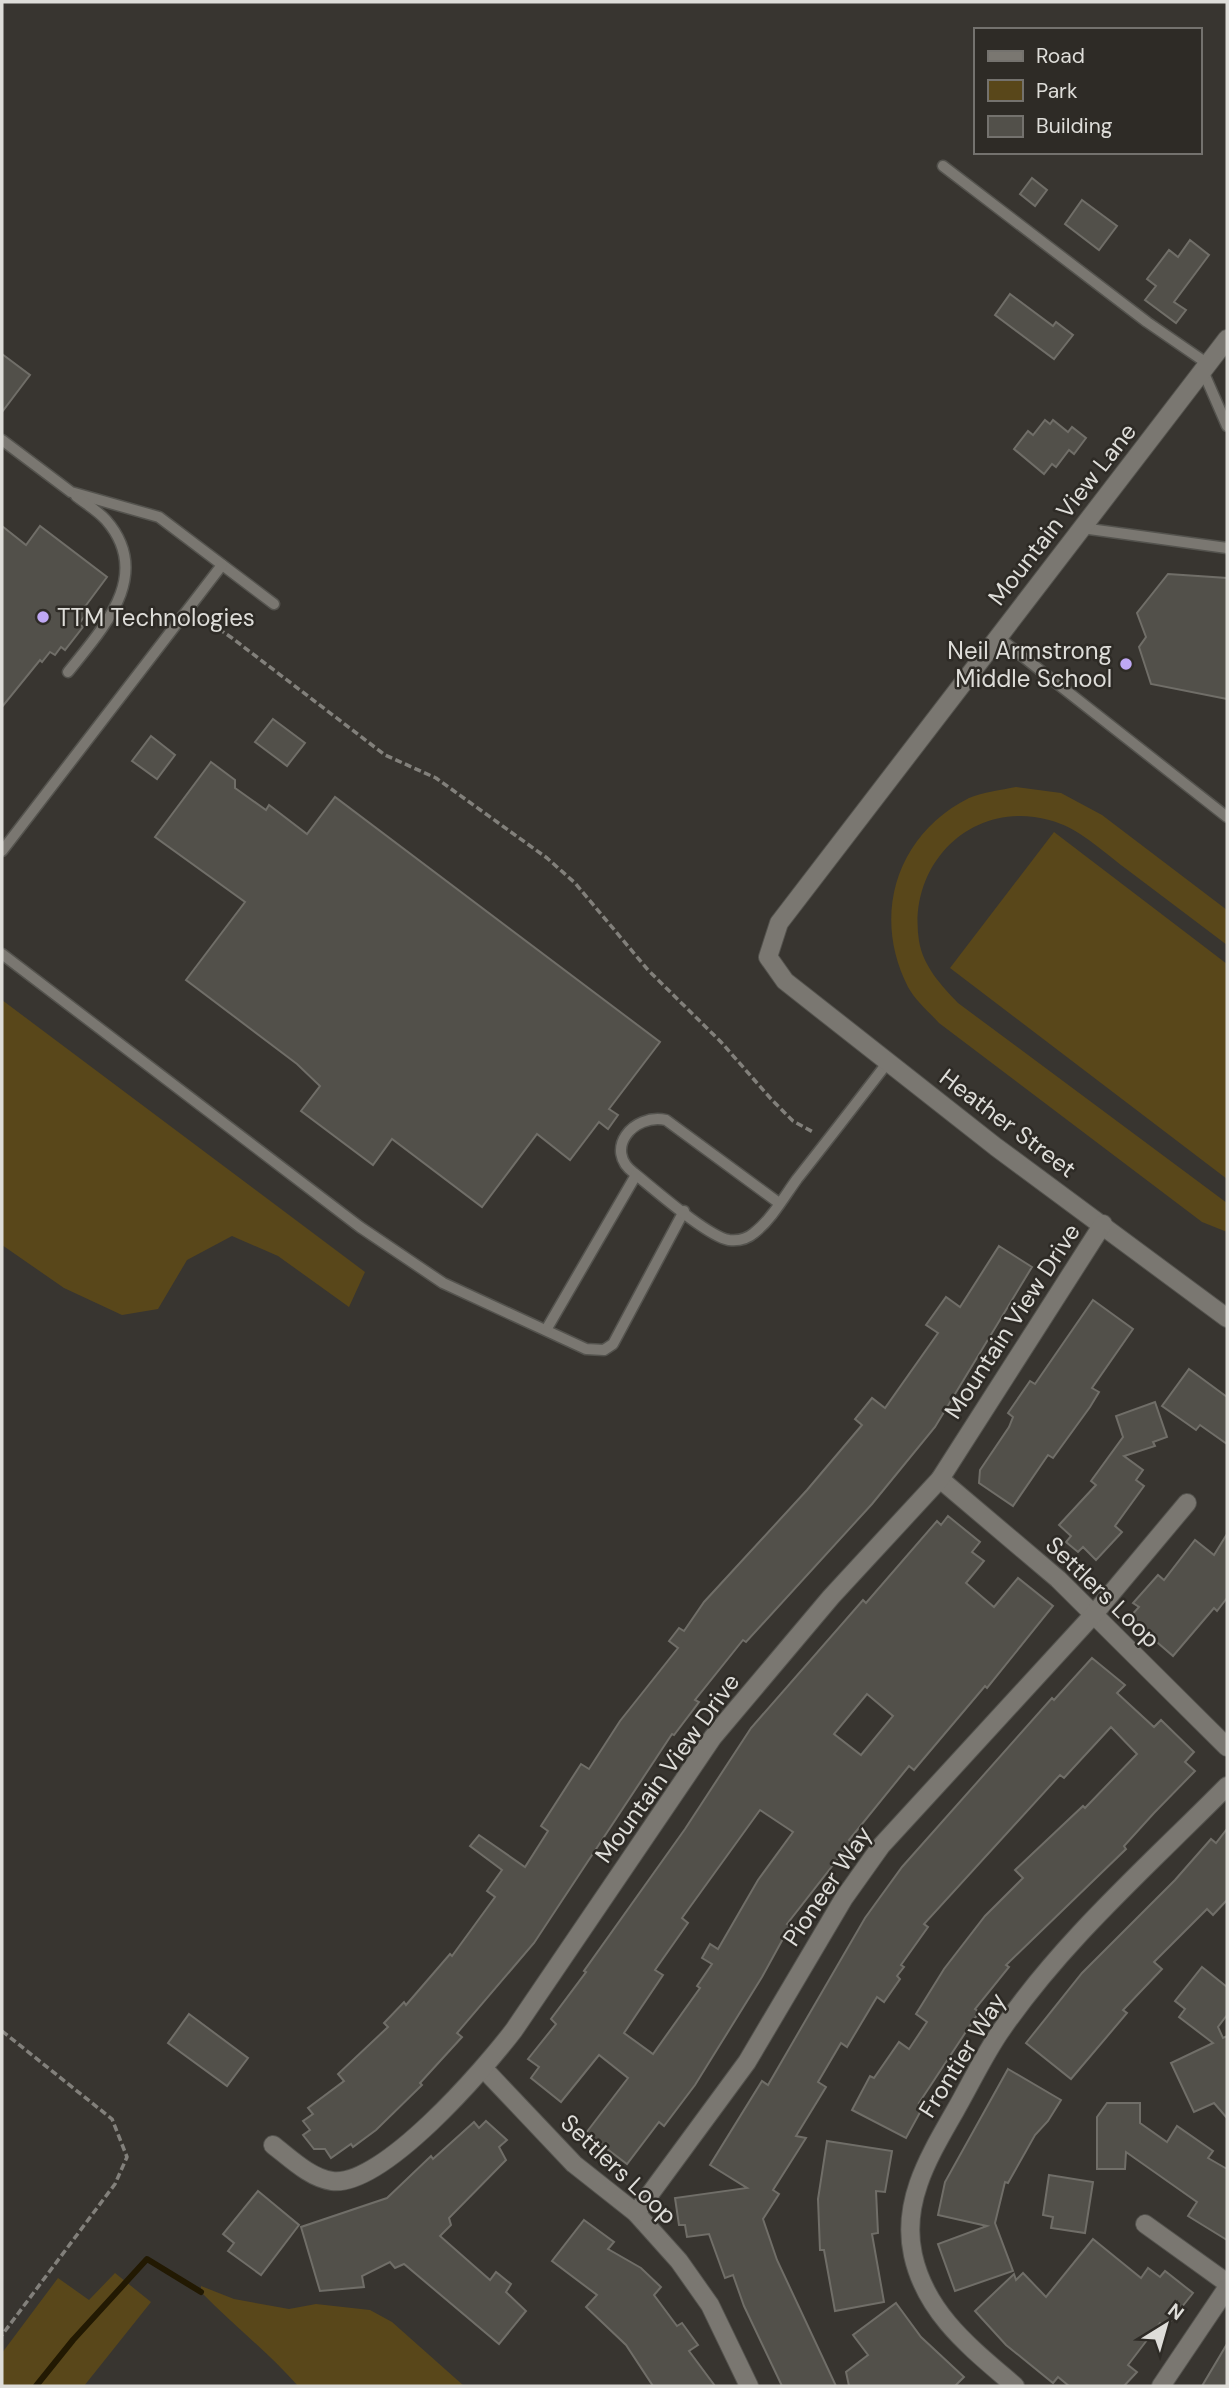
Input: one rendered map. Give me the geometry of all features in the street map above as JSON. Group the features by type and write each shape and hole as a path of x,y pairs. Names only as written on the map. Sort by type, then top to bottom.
{"street":[{"name":"Mountain View Lane","path":"768,957 779,923 1227,339"},
{"name":"Heather Street","path":"768,957 785,981 996,1147 1104,1224 1227,1318"},
{"name":"Mountain View Drive","path":"273,2145 305,2170 333,2181 356,2176 381,2165 391,2157 484,2069 514,2030 713,1737 831,1597 940,1479 1104,1224"},
{"name":"Settlers Loop","path":"940,1479 1094,1614 1227,1747"},
{"name":"Pioneer Way","path":"636,2213 747,2062 844,1898 881,1846 1094,1614 1187,1503"},
{"name":"Frontier Way","path":"1015,2386 950,2329 924,2290 912,2253 910,2218 916,2187 933,2150 1000,2033 1044,1975 1093,1919 1227,1786"},
{"name":"Settlers Loop","path":"484,2069 574,2164 636,2213 679,2261 710,2305 749,2386"},
{"path":"1145,2224 1227,2286 1161,2386"}],"lane":[{"path":"943,166 1205,367 1227,426"},
{"path":"2,440 105,520 116,536 127,566 121,594 108,622 68,672"},
{"path":"71,492 159,517 274,604"},
{"path":"1082,528 1227,548"},
{"path":"2,851 222,565"},
{"path":"998,637 1227,817"},
{"path":"2,954 360,1227 443,1283 586,1349 604,1350 613,1344 684,1211"},
{"path":"779,1203 675,1126 656,1118 637,1123 624,1139 623,1159 627,1168 713,1233 732,1241 752,1235 779,1203 888,1062"},
{"path":"546,1330 636,1175"}],"path":[{"path":"176,624 196,620 213,625 385,755 436,778 547,858 575,883 648,970 712,1032 793,1121 807,1130 833,1133"},
{"path":"2,2031 113,2119 127,2157 115,2184 2,2335"}],"green space":[{"path":"1016,787 1061,793 1102,815 1227,910 1227,945 1080,834 1060,823 1021,816 995,819 971,829 951,844 935,863 923,887 918,913 919,941 924,959 939,982 958,1003 1227,1203 1227,1232 1202,1222 939,1023 908,987 897,960 892,932 892,905 898,879 908,855 924,833 944,814 969,798"},
{"path":"1054,832 1227,964 1227,1179 950,968"},
{"path":"2,1000 365,1272 349,1307 278,1256 232,1236 187,1260 158,1309 122,1315 64,1288 2,1245"},
{"path":"115,2273 151,2302 84,2386 2,2386 2,2353 58,2278 89,2300"},
{"path":"201,2286 234,2299 289,2309 316,2304 370,2310 392,2322 464,2386 298,2386 201,2292"}],"building":[{"path":"1032,178 1047,190 1035,206 1020,194"},
{"path":"1082,200 1117,226 1099,250 1065,224"},
{"path":"1190,240 1209,255 1174,302 1186,310 1176,323 1145,300 1156,286 1147,279 1169,250 1178,257"},
{"path":"1010,294 1053,326 1056,322 1073,335 1054,359 995,315"},
{"path":"2,354 30,375 2,412"},
{"path":"1045,420 1050,424 1053,420 1068,432 1072,427 1086,438 1074,454 1069,450 1056,467 1052,464 1044,474 1014,449 1028,431 1033,435"},
{"name":"TTM Technologies","path":"2,526 26,545 40,526 107,577 84,608 88,611 79,624 83,627 65,650 61,647 55,655 50,652 42,662 40,660 2,707"},
{"path":"1168,574 1227,578 1227,699 1151,684 1139,647 1146,637 1137,613"},
{"path":"273,719 305,743 287,766 255,742"},
{"path":"151,736 175,755 157,779 132,761"},
{"path":"211,762 235,780 235,788 266,810 269,805 307,834 335,797 660,1042 609,1109 618,1115 608,1129 599,1122 570,1160 537,1134 482,1207 392,1139 373,1165 301,1111 320,1086 297,1064 186,980 245,902 155,837"},
{"path":"999,1246 1032,1267 935,1427 872,1504 746,1642 743,1640 695,1700 699,1702 674,1735 672,1734 534,1943 457,2033 462,2037 420,2083 422,2085 376,2130 353,2147 351,2144 331,2158 325,2149 314,2149 303,2135 310,2130 303,2121 313,2114 308,2108 344,2081 338,2074 388,2027 384,2023 404,2002 406,2005 450,1954 452,1956 495,1897 487,1891 502,1870 470,1846 479,1835 525,1867 548,1831 541,1826 581,1764 589,1769 620,1721 678,1648 669,1641 679,1628 684,1631 704,1602 807,1490 862,1425 855,1419 872,1398 885,1408 938,1333 926,1325 946,1297 960,1307"},
{"path":"1093,1300 1133,1329 1092,1388 1099,1392 1090,1407 1053,1458 1048,1455 1013,1506 979,1483 980,1470 1009,1427 1013,1417 1008,1413 1030,1381 1035,1384"},
{"path":"1189,1369 1227,1397 1227,1444 1200,1425 1196,1430 1162,1406"},
{"path":"1155,1402 1167,1437 1153,1442 1155,1446 1124,1456 1143,1470 1136,1480 1144,1486 1115,1526 1122,1532 1096,1560 1083,1547 1078,1552 1066,1542 1071,1536 1059,1525 1096,1485 1091,1481 1123,1437 1116,1416"},
{"path":"948,1516 980,1542 972,1552 984,1561 966,1583 994,1607 1018,1578 1053,1606 987,1688 985,1686 914,1770 909,1766 849,1840 851,1842 787,1924 790,1926 762,1977 695,2085 664,2126 659,2122 627,2164 586,2133 628,2078 599,2055 561,2102 531,2078 539,2067 528,2059 556,2024 551,2019 685,1829 751,1728 863,1600 866,1603 937,1521 941,1525","holes":["867,1694 893,1716 861,1755 834,1734","760,1810 793,1832 758,1880 718,1949 710,1944 702,1958 712,1964 697,1986 700,1988 653,2054 624,2033 663,1975 655,1970 688,1923 682,1918"]},
{"path":"1227,1534 1227,1598 1217,1611 1214,1608 1173,1656 1129,1618 1139,1607 1133,1603 1158,1575 1164,1580 1195,1540 1214,1555"},
{"path":"1092,1658 1125,1685 1117,1693 1154,1727 1161,1720 1194,1752 1185,1762 1195,1771 1124,1846 1126,1849 1006,1965 1009,1967 975,2009 979,2012 919,2103 924,2105 906,2138 852,2110 870,2076 874,2078 899,2042 909,2049 927,2022 916,2014 944,1969 985,1916 1023,1878 1015,1870 1083,1806 1085,1808 1137,1754 1111,1727 1064,1778 1060,1775 924,1924 928,1927 901,1965 904,1967 897,1976 900,1979 884,2002 877,1997 847,2047 841,2043 818,2082 826,2087 796,2136 806,2138 773,2190 779,2194 763,2219 777,2260 836,2386 782,2386 744,2306 733,2275 725,2278 709,2234 687,2237 685,2225 679,2225 675,2198 747,2188 710,2165 762,2081 768,2085 865,1918 902,1867 1052,1698 1054,1700"},
{"path":"1227,1829 1227,1900 1213,1915 1207,1909 1154,1962 1162,1969 1123,2010 1127,2013 1071,2079 1026,2043 1082,1973 1175,1880 1211,1839 1216,1843"},
{"path":"1202,1967 1227,1987 1227,2015 1218,2027 1223,2038 1227,2036 1227,2118 1214,2103 1194,2112 1171,2063 1213,2043 1179,2017 1185,2009 1175,2001"},
{"path":"189,2014 248,2058 227,2086 168,2043"},
{"path":"1008,2069 1061,2100 1035,2135 1008,2183 1005,2182 995,2223 1013,2271 955,2291 938,2244 987,2226 938,2215 945,2182"},
{"path":"1107,2103 1140,2103 1140,2123 1167,2142 1177,2126 1213,2151 1208,2158 1227,2169 1227,2240 1188,2216 1197,2202 1126,2152 1125,2169 1097,2169 1097,2117"},
{"path":"486,2121 507,2140 499,2147 506,2160 449,2218 451,2225 440,2236 490,2280 496,2272 511,2284 506,2292 526,2311 499,2344 404,2264 395,2268 390,2262 362,2276 364,2287 320,2291 301,2227 387,2198 431,2156 433,2159 474,2122 479,2128"},
{"path":"827,2141 892,2151 885,2192 876,2191 878,2233 872,2234 884,2302 835,2311 824,2250 820,2250 818,2199"},
{"path":"1049,2175 1093,2182 1085,2233 1051,2228 1053,2217 1043,2215"},
{"path":"258,2191 299,2225 261,2275 228,2251 234,2243 223,2234"},
{"path":"584,2220 614,2242 608,2249 641,2268 661,2287 654,2295 677,2326 682,2323 698,2345 689,2351 715,2386 653,2386 626,2345 586,2307 597,2295 552,2261"},
{"path":"1093,2239 1141,2278 1148,2268 1160,2277 1165,2271 1193,2293 1166,2327 1160,2323 1128,2365 1137,2372 1124,2386 1069,2386 1058,2377 1053,2383 1006,2345 975,2311 1014,2274 1016,2280 1023,2273 1046,2297"},
{"path":"896,2303 921,2337 964,2377 955,2386 849,2386 846,2372 868,2355 853,2335"},
{"path":"1227,2344 1227,2386 1202,2386"}],"waterway":[{"path":"36,2386 73,2340 147,2259 201,2292"}],"place":[{"name":"TTM Technologies","path":"43,617"},
{"name":"Neil Armstrong Middle School","path":"1126,664"}]}
